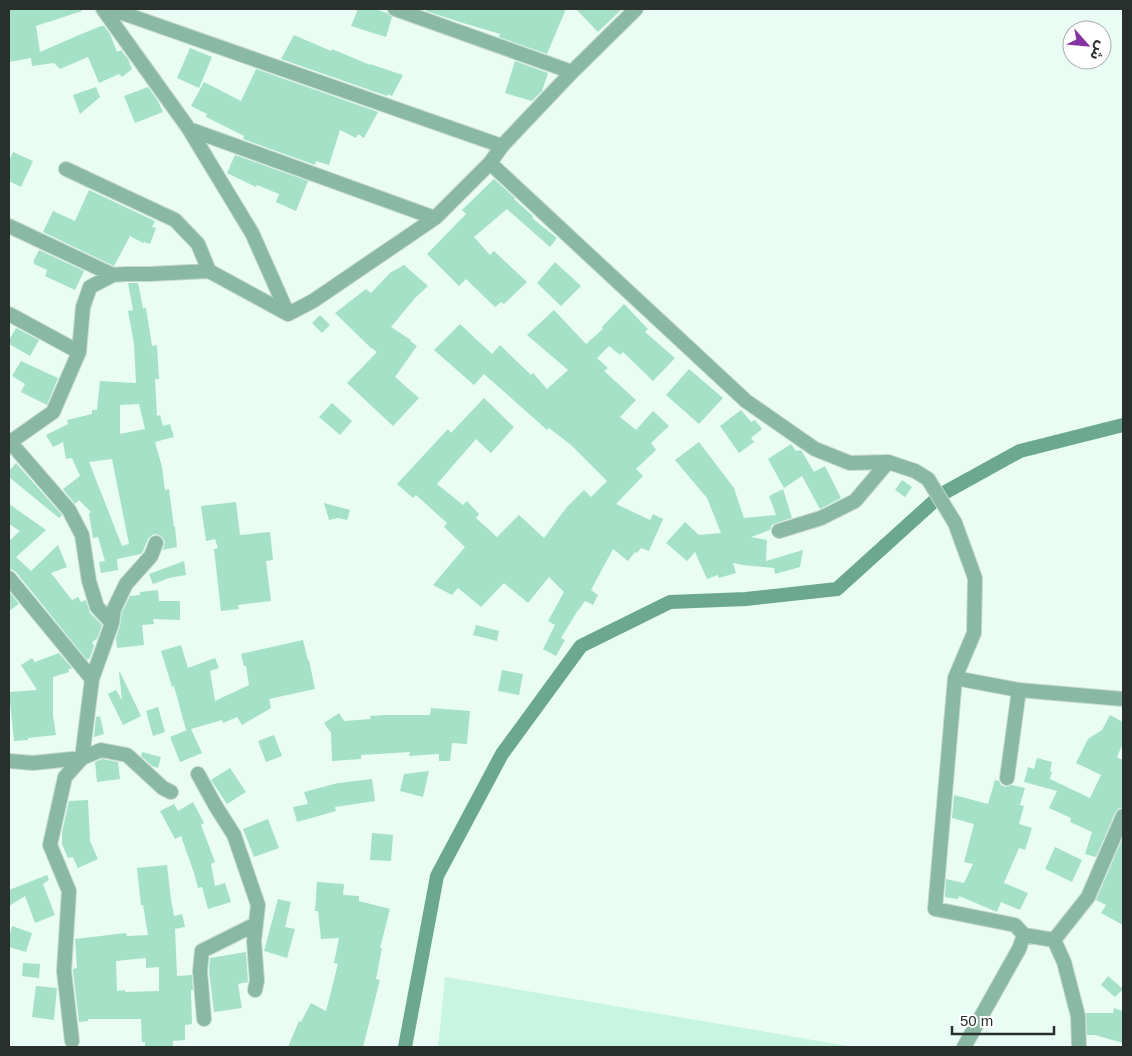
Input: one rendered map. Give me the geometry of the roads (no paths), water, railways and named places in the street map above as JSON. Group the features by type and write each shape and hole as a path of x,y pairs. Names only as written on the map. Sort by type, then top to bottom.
{"street":[{"path":"103,9 189,129 252,233 288,314"},
{"path":"111,9 502,146"},
{"path":"395,9 572,72"},
{"path":"288,314 312,301 435,218 490,163 502,146 572,72 636,9"},
{"path":"189,129 435,218"},
{"path":"490,163 746,401 815,449 850,463 888,462 915,471 928,478 955,523 975,578 974,633 955,678 935,909 1015,925 1024,935 1054,940"},
{"path":"66,169 175,220 198,244 209,270"},
{"path":"9,226 113,275"},
{"path":"112,623 97,608 89,581 82,534 69,510 9,442 53,412 79,352 83,307 90,288 113,275 209,270 288,314"},
{"path":"9,314 79,352"},
{"path":"779,531 822,518 855,501 888,462"},
{"path":"72,1041 64,971 69,891 50,844 65,777 82,758 92,679 112,623 114,609 126,584 151,556 156,543"},
{"path":"9,578 92,679"},
{"path":"955,678 1019,690 1123,699"},
{"path":"1007,778 1019,690"},
{"path":"9,761 33,762 82,758 101,750 127,755 163,788 171,792"},
{"path":"198,774 234,835 258,905 254,940 257,981 255,990"},
{"path":"1054,940 1088,897 1123,816"},
{"path":"204,1019 200,971 202,951 256,924"},
{"path":"964,1047 1019,949 1024,935"},
{"path":"1054,940 1064,962 1078,1016 1079,1047"}],"waterway":[{"path":"405,1047 437,876 502,754 581,646 670,602 746,599 837,589 942,494 1020,451 1123,425"}]}
